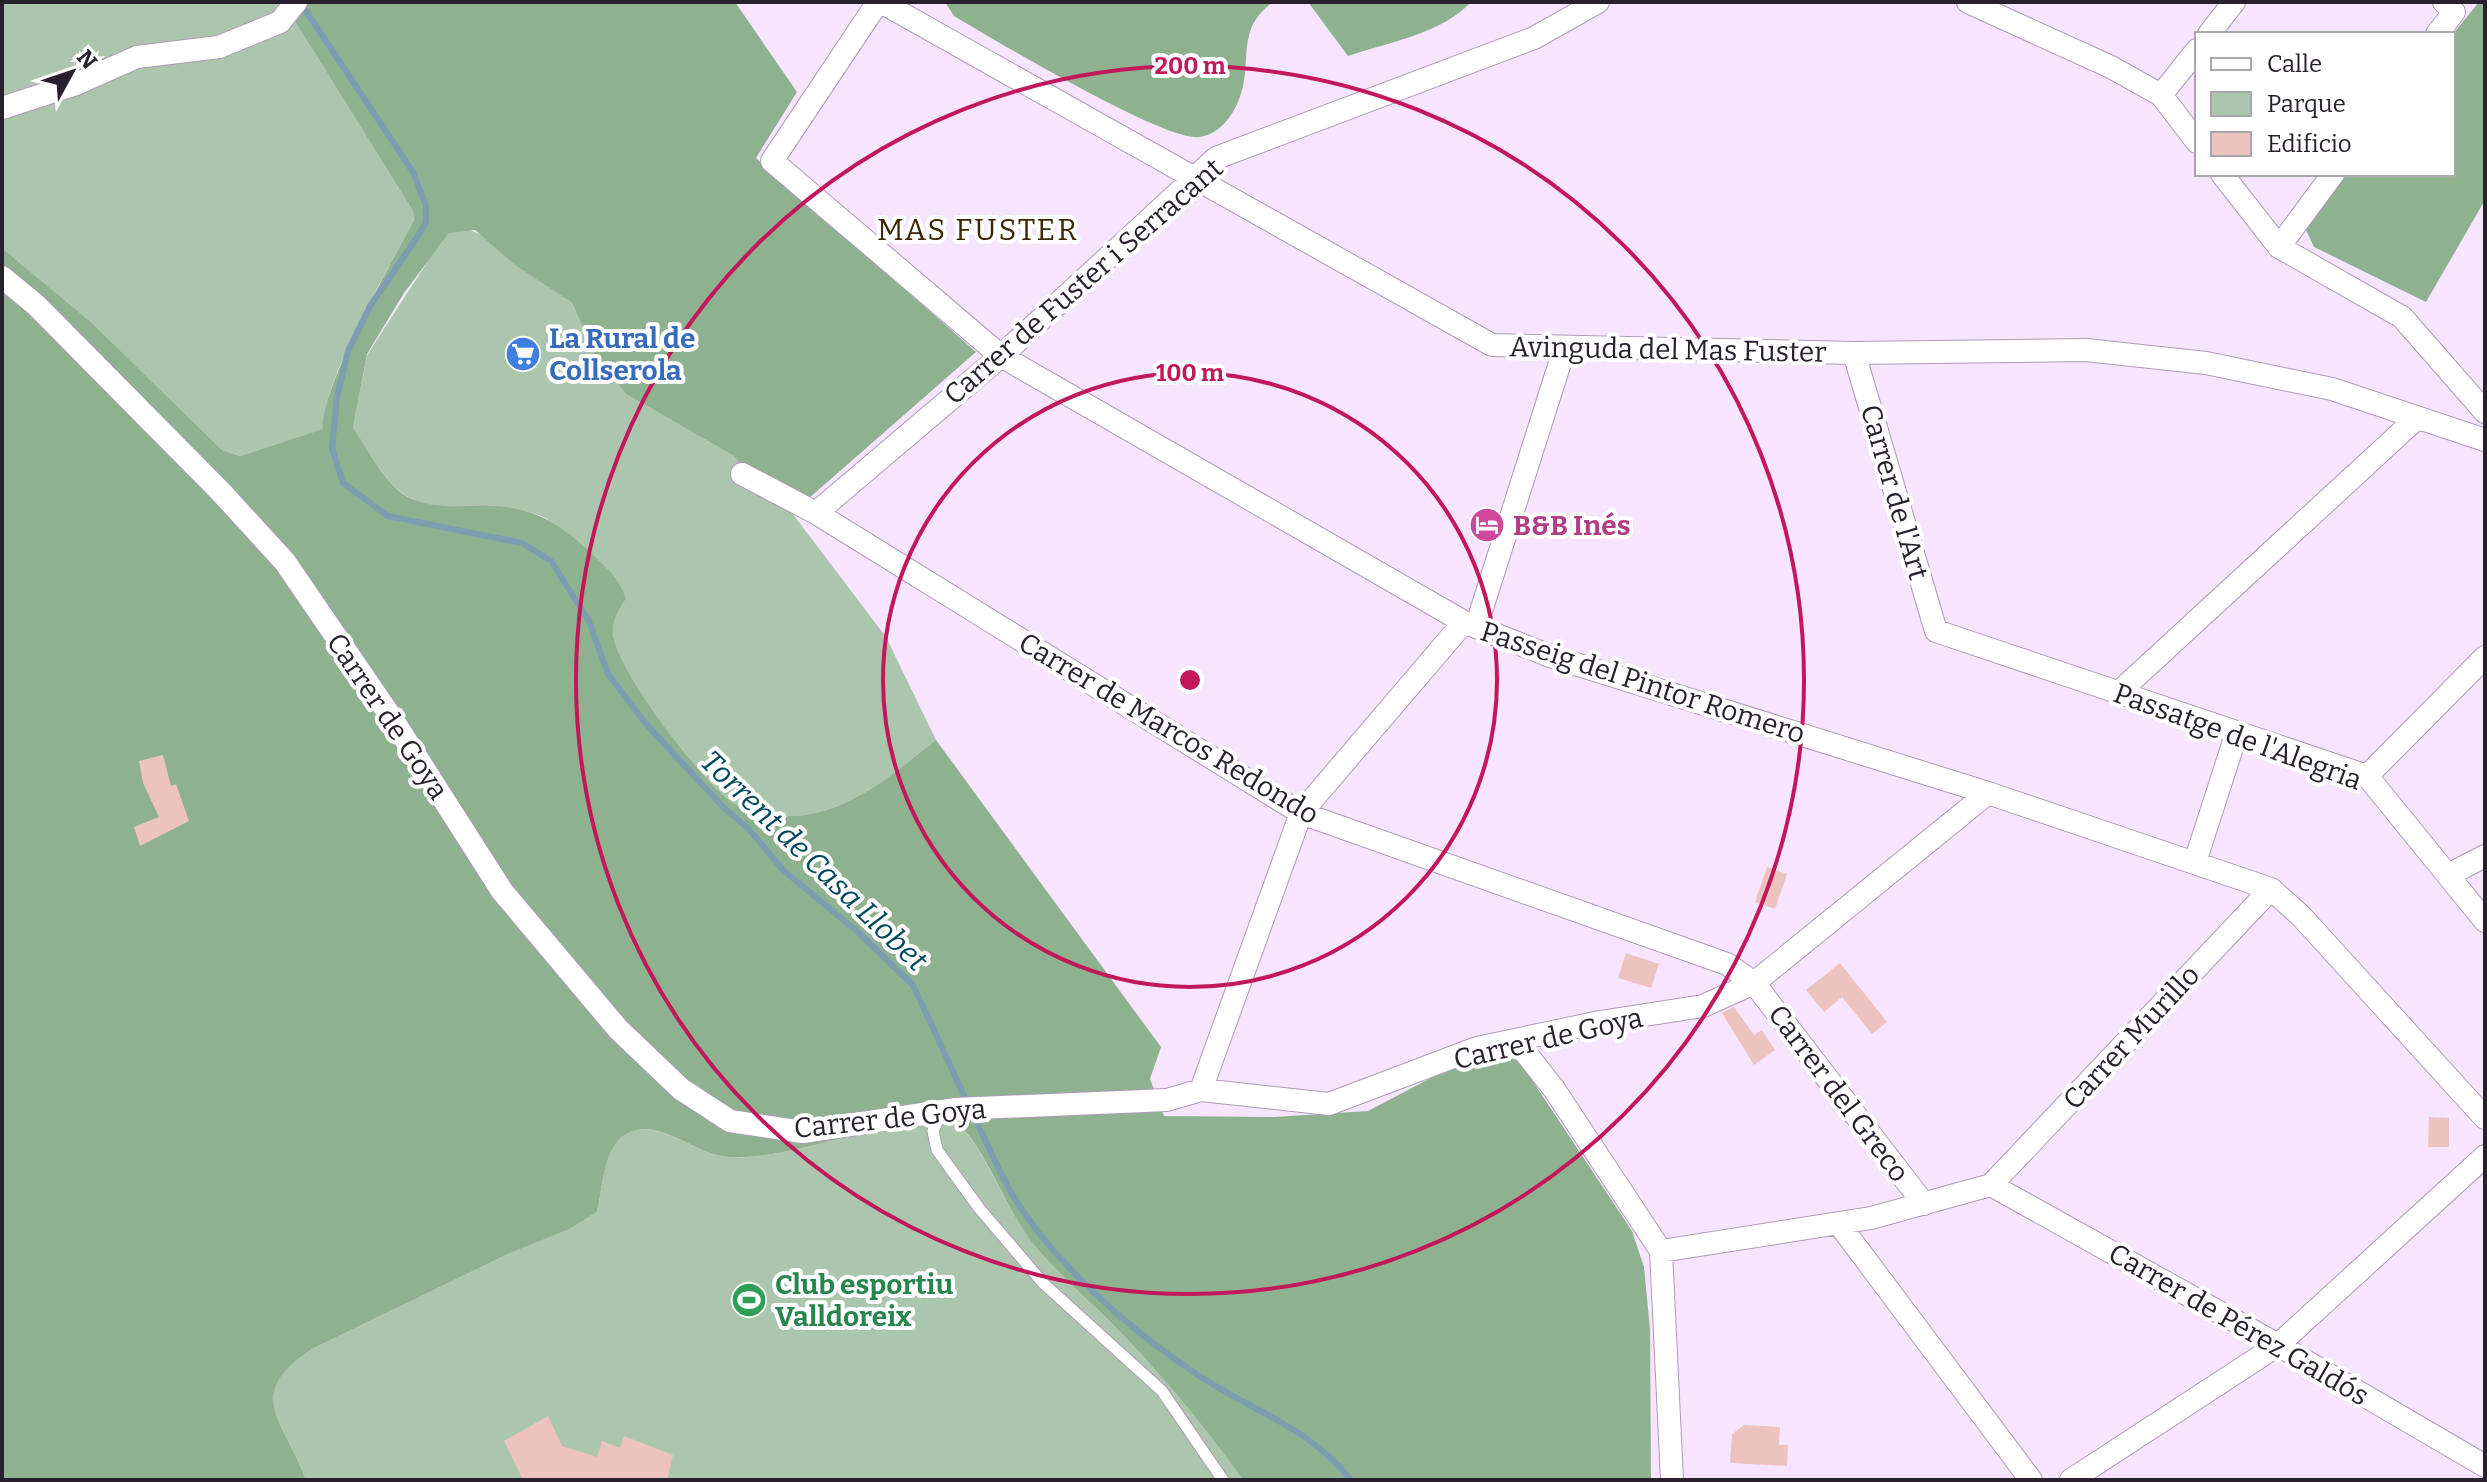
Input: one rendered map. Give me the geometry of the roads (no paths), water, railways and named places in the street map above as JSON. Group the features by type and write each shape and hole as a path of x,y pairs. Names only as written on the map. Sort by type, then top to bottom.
{"street":[{"path":"2,108 76,84 137,57 219,47 280,22 296,2"},
{"name":"Avinguda del Mas Fuster","path":"880,2 1492,345 1854,353 2086,350 2206,363 2332,389 2485,440"},
{"name":"Passeig del Pintor Romero","path":"880,2 772,161 1001,356 1470,624 1550,656 1988,793 2271,889 2301,916 2485,1118"},
{"name":"Carrer de Fuster i Serracant","path":"816,513 1001,356 1216,158 1534,38 1598,2"},
{"path":"1968,2 2111,67 2161,95 2195,139"},
{"path":"2211,32 2234,2"},
{"path":"2439,32 2454,12 2444,2"},
{"path":"2161,95 2195,52"},
{"path":"2224,176 2279,247 2402,317 2485,412"},
{"path":"2279,247 2332,176"},
{"name":"Carrer de Goya","path":"2,277 36,305 220,491 285,562 391,717 502,891 618,1029 681,1089 730,1121 803,1132 949,1110 1167,1100 1201,1090 1329,1104 1477,1048 1517,1042 1600,1022 1703,1006 1754,983 1988,793"},
{"path":"1201,1090 1301,813 1470,624 1565,347"},
{"name":"Carrer de l'Art","path":"1854,353 1936,631"},
{"path":"2118,693 2417,418"},
{"name":"Carrer de Marcos Redondo","path":"742,474 816,513 1301,813 1727,964 1754,983"},
{"name":"Passatge de l'Alegria","path":"1936,631 2367,776 2485,921"},
{"path":"2367,776 2485,657"},
{"path":"2195,862 2237,732"},
{"path":"2448,875 2485,856"},
{"name":"Carrer Murillo","path":"1991,1185 2271,889"},
{"name":"Carrer del Greco","path":"1754,983 1924,1204"},
{"path":"1517,1042 1554,1089 1661,1251 1672,1480"},
{"path":"2071,1480 2278,1345 2485,1156"},
{"path":"1661,1251 1839,1224 1991,1185"},
{"name":"Carrer de Pérez Galdós","path":"1991,1185 2278,1345 2485,1466"},
{"path":"1839,1224 2031,1480"}],"lane":[{"path":"949,1110 933,1131 937,1150 979,1208 1043,1283 1162,1391 1223,1480"}],"waterway":[{"name":"Torrent de Casa Llobet","path":"302,5 413,172 426,205 426,222 370,306 348,351 337,397 332,448 343,483 388,516 522,543 551,561 589,621 608,674 646,724 724,808 749,829 783,870 859,933 913,985 967,1102"},
{"name":"Torrent de Casa Llobet","path":"972,1112 1012,1194 1029,1220 1049,1246 1096,1294 1147,1338 1198,1375 1317,1446 1351,1480"}],"place":[{"name":"La Rural de Collserola","path":"523,354"},
{"name":"B&B Inés","path":"1487,525"},
{"name":"Club esportiu Valldoreix","path":"749,1300"}],"district":[{"name":"MAS FUSTER","path":"978,230"}]}
